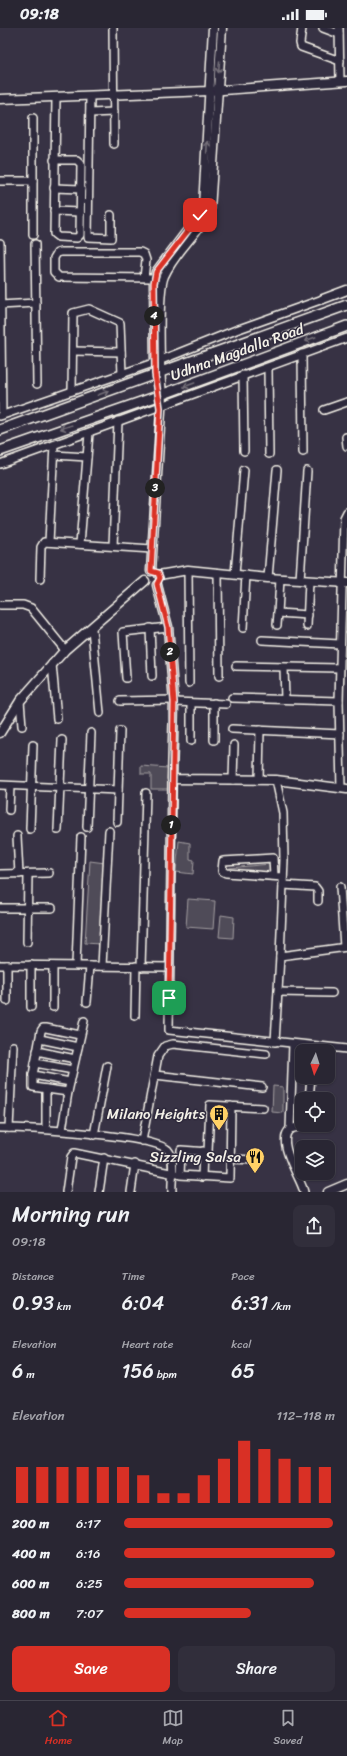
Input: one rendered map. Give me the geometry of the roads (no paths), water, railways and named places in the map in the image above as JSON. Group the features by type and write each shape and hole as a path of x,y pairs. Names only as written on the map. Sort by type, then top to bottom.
{"main road":[{"name":"Udhna Magdalla Road","path":"0,430 157,372 347,305"},
{"name":"Udhna Magdalla Road","path":"0,451 160,396 347,326"}],"street":[{"path":"113,28 114,144"},
{"path":"151,571 160,408 157,372 161,291 163,279 170,266 204,220 210,206 214,28"},
{"path":"158,361 154,278 156,272 200,215 203,207 213,91 222,28"},
{"path":"302,28 300,43 301,47 340,61"},
{"path":"0,98 56,98 114,94 213,91 344,81 340,61 339,31 323,28"},
{"path":"90,96 88,237 111,238 111,215"},
{"path":"54,160 80,162 80,235 77,238 55,236 54,160 56,98"},
{"path":"90,113 114,112"},
{"path":"33,118 33,235"},
{"path":"0,181 33,181"},
{"path":"54,188 81,189"},
{"path":"54,211 80,212"},
{"path":"0,243 1,415 158,361 236,330 347,290"},
{"path":"35,244 37,384"},
{"path":"144,278 146,260 144,254 140,252 61,252 57,253 54,258 54,272 59,277 144,278 154,278"},
{"path":"0,304 36,303"},
{"path":"72,391 73,313 88,309 120,322 122,374"},
{"path":"0,464 89,433 118,421 160,408 347,338"},
{"path":"73,351 121,352"},
{"path":"302,354 303,452"},
{"path":"268,368 269,454"},
{"path":"243,376 244,451"},
{"path":"324,410 347,402"},
{"path":"112,546 118,421"},
{"path":"80,544 89,433"},
{"path":"346,437 347,446"},
{"path":"49,542 54,445"},
{"path":"54,455 87,457"},
{"path":"235,574 244,470"},
{"path":"268,578 277,470"},
{"path":"300,580 308,471"},
{"path":"172,780 276,780 344,788 339,713 339,683 342,665 340,644 345,583 344,518 347,512"},
{"path":"40,580 41,547 44,542 152,549"},
{"path":"0,733 20,701 65,650 92,629 130,592 145,581 146,574 151,571 156,572 159,575 188,570 280,579 345,583"},
{"path":"188,570 189,684"},
{"path":"218,572 219,676"},
{"path":"159,575 160,580 157,584 168,627 174,701 169,1030 294,1044 290,1129 286,1136 289,1158 304,1192"},
{"path":"243,628 246,575"},
{"path":"277,625 280,579"},
{"path":"145,581 150,586 157,584"},
{"path":"307,626 309,581"},
{"path":"0,605 23,605 31,608 65,650"},
{"path":"278,613 308,615"},
{"path":"126,678 123,632 168,627"},
{"path":"150,628 152,676"},
{"path":"92,629 100,713"},
{"path":"262,640 340,644"},
{"path":"52,664 57,719"},
{"path":"236,666 284,668 342,665"},
{"path":"284,668 285,699"},
{"path":"339,683 347,683"},
{"path":"232,698 339,701"},
{"path":"20,701 22,726"},
{"path":"120,701 174,701 226,704"},
{"path":"191,703 191,741"},
{"path":"214,703 214,740"},
{"path":"339,713 347,714"},
{"path":"232,729 340,734"},
{"path":"259,780 260,730"},
{"path":"117,822 120,731"},
{"path":"87,827 91,733"},
{"path":"58,830 62,740"},
{"path":"30,829 33,745"},
{"path":"233,780 234,745"},
{"path":"275,1042 283,881 283,813 276,780"},
{"path":"0,786 118,790"},
{"path":"9,810 10,786"},
{"path":"135,1016 139,966 146,793"},
{"path":"102,966 109,831"},
{"path":"17,836 19,874"},
{"path":"76,965 81,837"},
{"path":"274,876 273,858 223,861 222,871 226,874 274,876 283,881 315,887 318,891 318,901"},
{"path":"0,874 49,874"},
{"path":"27,942 28,874"},
{"path":"280,956 345,947 340,887"},
{"path":"0,908 52,908"},
{"path":"7,1001 4,965 170,967"},
{"path":"31,965 31,1007"},
{"path":"53,966 53,1007"},
{"path":"87,1002 90,966"},
{"path":"278,992 332,993"},
{"path":"62,1130 70,1082 84,1021"},
{"path":"68,1092 33,1087 33,1075 37,1051 43,1028 80,1035"},
{"path":"40,1039 78,1047"},
{"path":"142,1141 158,1056 161,1050 168,1044 266,1054"},
{"path":"9,1128 13,1046"},
{"path":"335,1049 347,1050"},
{"path":"37,1051 75,1059"},
{"path":"35,1063 73,1070"},
{"path":"94,1135 107,1066"},
{"path":"33,1075 70,1082"},
{"path":"155,1075 262,1087"},
{"path":"46,1089 46,1129"},
{"path":"180,1175 181,1150 208,1152 210,1105 263,1108"},
{"path":"66,1192 72,1154 104,1158 180,1175 230,1178 230,1106"},
{"path":"0,1128 62,1130 142,1141 164,1147 169,1151 172,1158 172,1192"},
{"path":"290,1129 295,1128"},
{"path":"202,1177 203,1152"},
{"path":"99,1192 104,1158"},
{"path":"230,1159 257,1160"},
{"path":"131,1192 134,1164"},
{"path":"328,1192 347,1184"}],"place":[{"name":"Milano Heights","path":"219,1131"},
{"name":"Sizzling Salsa","path":"255,1174"}]}
